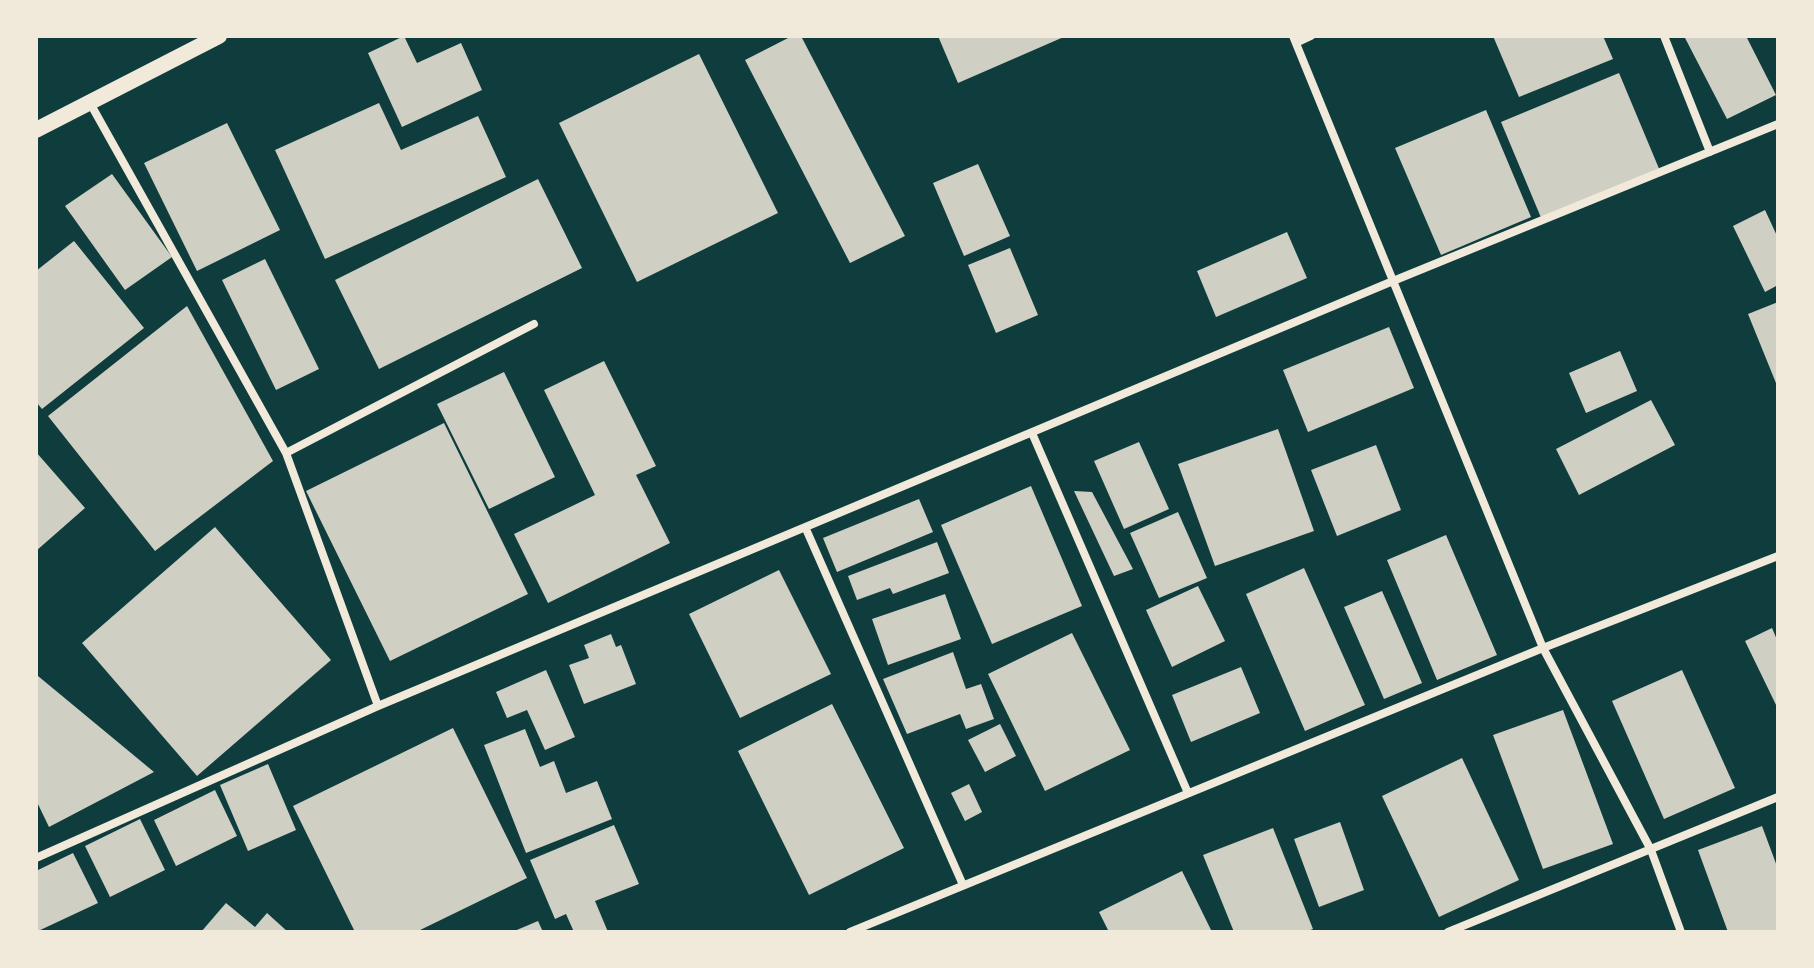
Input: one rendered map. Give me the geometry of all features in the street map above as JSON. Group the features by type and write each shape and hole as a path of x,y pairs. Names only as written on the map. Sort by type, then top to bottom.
{"main road":[{"path":"36,130 219,36"}],"street":[{"path":"1311,36 1294,40 1543,648 1651,850 1681,932"},
{"path":"1664,36 1710,152"},
{"path":"90,102 286,453 378,706"},
{"path":"36,858 378,706 1393,281 1778,124"},
{"path":"286,453 534,324"},
{"path":"1032,433 1188,793"},
{"path":"806,529 963,885"},
{"path":"850,932 1543,648 1778,556"},
{"path":"1448,932 1778,797"}],"building":[{"path":"404,36 417,63 461,43 482,90 402,127 368,53"},
{"path":"792,36 801,36 905,236 850,263 745,60"},
{"path":"938,36 1066,36 958,83"},
{"path":"1493,36 1603,36 1613,59 1519,97"},
{"path":"1684,36 1746,36 1776,95 1727,119"},
{"path":"699,54 778,213 637,282 559,123"},
{"path":"1619,73 1660,171 1542,220 1501,122"},
{"path":"379,103 401,150 478,116 506,177 325,259 275,150"},
{"path":"1486,110 1531,217 1441,255 1395,148"},
{"path":"227,123 280,230 197,271 144,163"},
{"path":"978,164 1010,236 964,256 933,183"},
{"path":"112,174 172,257 125,290 65,206"},
{"path":"538,179 582,268 379,369 335,280"},
{"path":"1765,210 1778,238 1778,285 1765,292 1733,226"},
{"path":"1287,232 1307,278 1216,317 1197,271"},
{"path":"74,241 144,328 42,409 36,402 36,271"},
{"path":"1010,248 1038,315 996,333 968,265"},
{"path":"265,259 319,369 276,390 222,280"},
{"path":"1778,302 1778,388 1748,314"},
{"path":"187,306 273,461 155,551 48,416"},
{"path":"1389,327 1414,388 1308,432 1283,370"},
{"path":"1620,351 1637,391 1586,413 1569,373"},
{"path":"604,361 656,466 636,475 670,543 548,603 514,534 595,495 544,390"},
{"path":"504,372 555,477 489,509 437,404"},
{"path":"1651,400 1675,445 1579,495 1556,449"},
{"path":"444,423 528,594 390,661 306,491"},
{"path":"1278,429 1314,531 1215,566 1178,464"},
{"path":"1139,442 1169,509 1124,529 1094,461"},
{"path":"1376,445 1401,510 1337,536 1311,470"},
{"path":"36,452 85,508 36,551"},
{"path":"1031,486 1082,606 992,644 941,525"},
{"path":"1074,491 1092,492 1133,569 1114,576"},
{"path":"919,499 933,532 837,572 823,538"},
{"path":"1178,512 1207,578 1159,598 1130,533"},
{"path":"215,527 331,660 197,776 82,643"},
{"path":"1446,535 1497,655 1437,680 1387,560"},
{"path":"937,542 949,573 893,594 890,588 857,600 848,576"},
{"path":"1304,568 1365,705 1305,731 1246,594"},
{"path":"779,570 831,674 740,718 689,614"},
{"path":"1198,586 1225,641 1172,667 1146,610"},
{"path":"1382,591 1422,683 1384,699 1344,607"},
{"path":"945,594 961,639 888,665 872,619"},
{"path":"1772,628 1778,642 1778,709 1745,641"},
{"path":"1072,633 1130,750 1045,791 988,674"},
{"path":"611,634 616,647 621,645 636,684 584,704 569,665 589,658 584,645"},
{"path":"953,652 966,689 981,684 994,719 966,729 960,714 907,734 883,679"},
{"path":"1241,667 1260,713 1191,742 1172,695"},
{"path":"546,670 575,737 545,750 527,710 507,718 496,692"},
{"path":"1682,670 1735,788 1664,819 1612,701"},
{"path":"38,676 154,772 49,827 36,800"},
{"path":"832,704 904,848 809,895 738,751"},
{"path":"1563,710 1613,844 1543,869 1493,735"},
{"path":"1000,724 1016,756 985,772 968,740"},
{"path":"453,728 527,878 416,932 355,932 293,806"},
{"path":"525,729 540,767 554,761 566,793 597,781 612,819 526,853 484,745"},
{"path":"1462,758 1519,880 1439,917 1382,796"},
{"path":"268,764 296,830 248,851 220,785"},
{"path":"969,784 982,812 965,821 951,793"},
{"path":"215,790 237,836 176,866 154,820"},
{"path":"140,819 165,870 110,897 85,846"},
{"path":"1340,822 1364,890 1319,907 1294,839"},
{"path":"614,825 639,884 595,901 608,932 574,932 566,914 555,919 530,860"},
{"path":"1762,826 1778,869 1778,932 1728,932 1698,850"},
{"path":"1273,828 1313,929 1305,932 1234,932 1203,855"},
{"path":"73,853 98,903 36,932 36,871"},
{"path":"1182,871 1212,932 1109,932 1099,912"},
{"path":"226,903 255,927 267,913 288,932 201,932"},
{"path":"538,921 543,932 512,932"}]}
